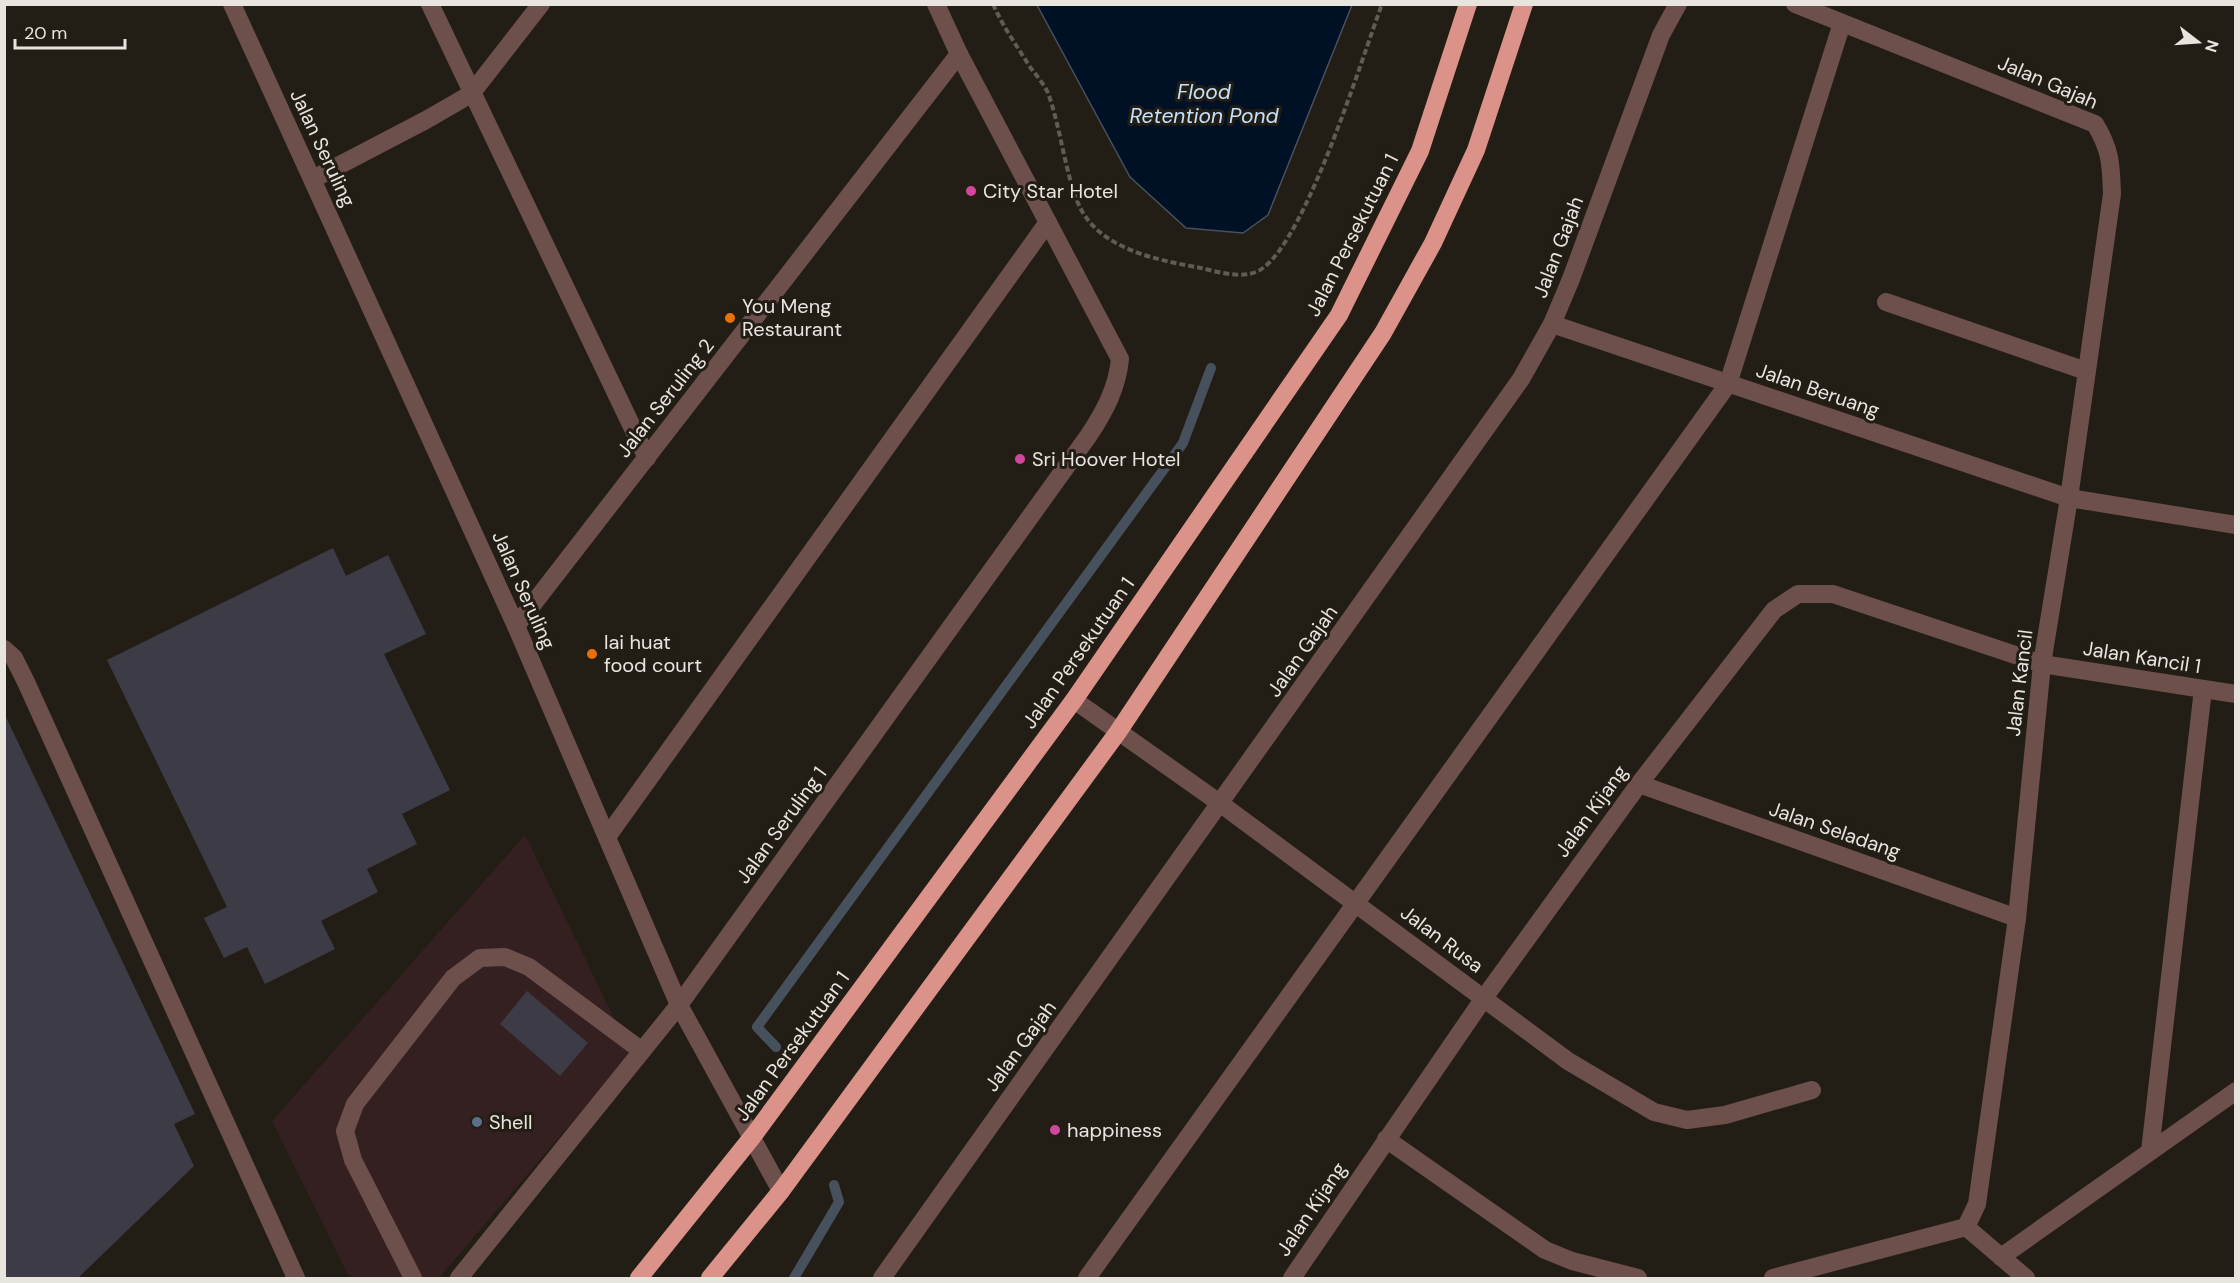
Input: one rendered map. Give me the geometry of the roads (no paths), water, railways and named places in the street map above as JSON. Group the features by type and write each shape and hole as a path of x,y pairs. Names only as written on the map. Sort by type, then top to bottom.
{"highway":[{"name":"Jalan Persekutuan 1","path":"639,1278 753,1136 1074,700 1339,315 1420,151 1468,4"},
{"path":"710,1278 781,1191 1118,732 1383,333 1432,243 1476,150 1524,4"}],"street":[{"name":"Jalan Seruling","path":"232,4 516,626 679,1005 753,1136 781,1191"},
{"path":"430,4 471,94 647,458"},
{"path":"313,179 471,94 512,46 541,4"},
{"path":"607,837 1048,222 959,54 936,4"},
{"name":"Jalan Gajah","path":"882,1278 1521,379 1552,324 1661,35 1678,4"},
{"name":"Jalan Gajah","path":"1795,4 2074,114 2095,124 2107,144"},
{"path":"1086,1278 1728,384 1842,23"},
{"name":"Jalan Seruling 2","path":"516,626 959,54"},
{"name":"Jalan Kancil","path":"1966,1227 1977,1204 2017,918 2042,664 2069,498 2112,194 2107,144"},
{"name":"Jalan Seruling 1","path":"459,1278 679,1005 1102,415 1118,382 1120,359 1048,222"},
{"path":"1886,302 2086,371"},
{"name":"Jalan Beruang","path":"1552,324 2069,498 2235,525"},
{"name":"Jalan Kijang","path":"1292,1278 1484,998 1639,784 1774,610 1798,594 1833,594 2042,664"},
{"path":"4,649 14,658 26,682 296,1278"},
{"name":"Jalan Kancil 1","path":"2042,664 2235,694"},
{"path":"2150,1151 2203,689"},
{"name":"Jalan Rusa","path":"1074,700 1221,804 1568,1061 1654,1112 1687,1120 1725,1115 1812,1090"},
{"name":"Jalan Seladang","path":"1639,784 2017,918"},
{"path":"413,1278 353,1160 345,1131 355,1104 453,978 480,958 505,957 529,967 642,1051"},
{"path":"2001,1257 2235,1091"},
{"path":"1386,1139 1545,1250 1572,1261 1638,1278"},
{"path":"1773,1278 1966,1227 2026,1278"}],"water":[{"name":"Flood Retention Pond","path":"1037,5 1352,5 1268,215 1243,233 1186,228 1130,177"}],"waterway":[{"path":"776,1047 757,1027 1183,443 1211,368"},
{"path":"794,1278 839,1202 834,1185"}],"place":[{"name":"City Star Hotel","path":"971,191"},
{"name":"You Meng Restaurant","path":"730,318"},
{"name":"Sri Hoover Hotel","path":"1020,459"},
{"name":"lai huat food court","path":"592,654"},
{"name":"Shell","path":"477,1122"},
{"name":"happiness","path":"1055,1130"}]}
